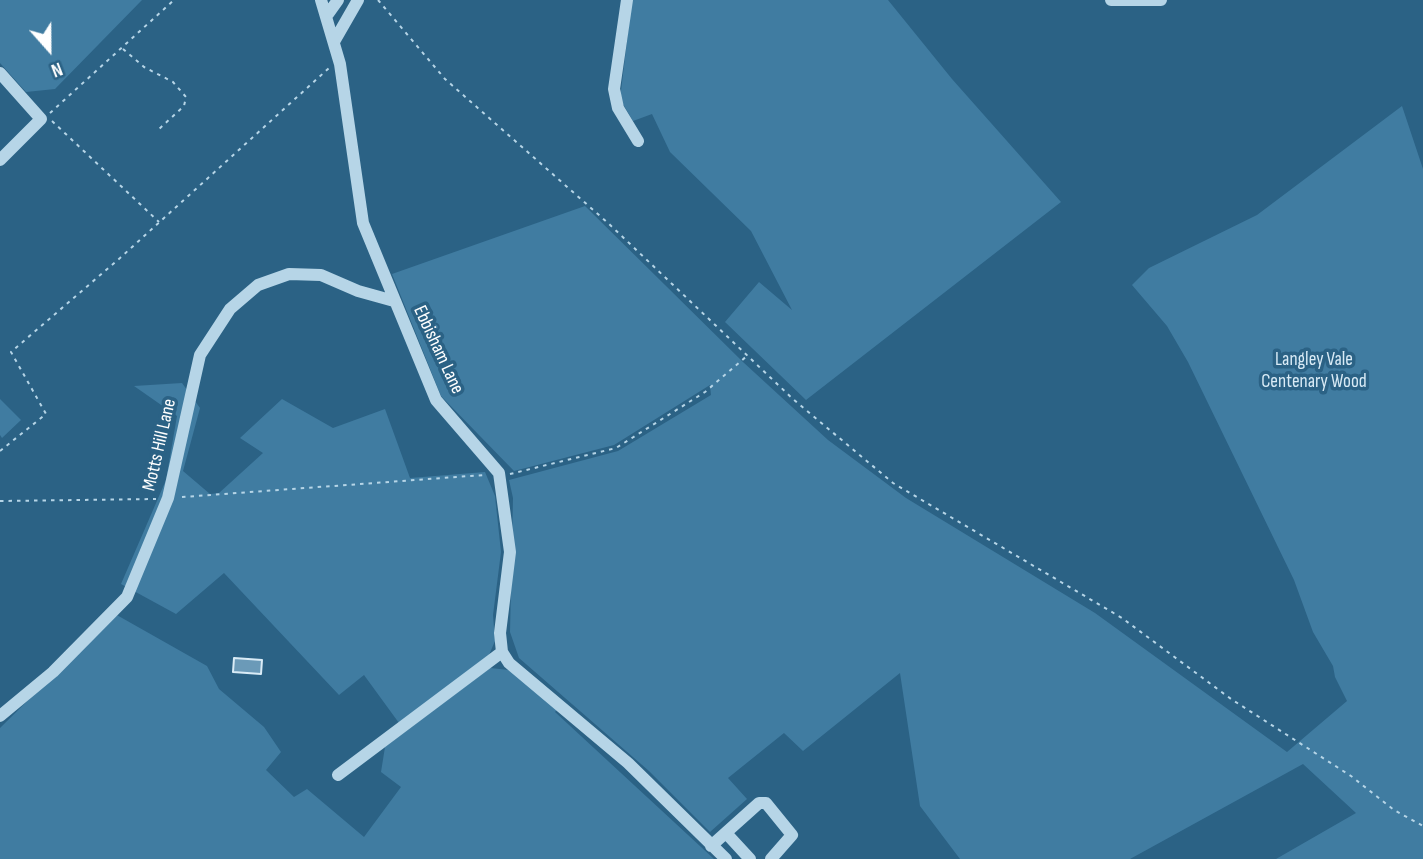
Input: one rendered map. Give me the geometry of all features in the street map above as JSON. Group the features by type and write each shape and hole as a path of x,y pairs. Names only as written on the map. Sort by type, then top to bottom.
{"street":[{"name":"Ebbisham Lane","path":"321,0 328,14 340,64 363,223 436,400 499,473"},
{"path":"328,14 338,0"},
{"path":"335,40 358,0"},
{"path":"627,0 614,89 618,108 638,141"},
{"path":"1111,0 1161,0"},
{"path":"0,73 41,119 0,160"},
{"name":"Motts Hill Lane","path":"0,716 53,672 127,597 168,498 200,355 230,309 258,285 289,274 321,275 358,291 394,301"},
{"path":"499,473 510,552 500,633 502,652 509,663 628,764 726,859"},
{"path":"338,775 502,652"},
{"path":"711,846 759,803 766,803 792,835 771,859"},
{"path":"726,833 750,859"}],"path":[{"path":"41,119 61,106 174,0"},
{"path":"378,0 445,79 608,223 794,400 893,483 1122,618 1231,699 1351,776 1394,810 1423,825"},
{"path":"122,49 144,67 173,82 186,97 184,106 158,130"},
{"path":"0,451 46,414 11,352 317,78 340,64"},
{"path":"41,119 54,121 159,222"},
{"path":"0,501 168,498 513,474 616,448 705,392 748,355"}],"green space":[{"path":"0,0 142,0 55,89 26,92 0,63"},
{"path":"632,0 888,0 952,79 1061,202 806,400 725,322 759,282 792,310 751,231 670,152 652,114 633,121 620,99"},
{"name":"Langley Vale Centenary Wood","path":"1402,106 1423,169 1423,859 1276,859 1356,813 1303,764 1130,859 960,859 920,806 900,673 803,751 784,733 728,778 747,799 710,832 649,771 519,658 510,632 513,498 509,480 618,451 711,395 710,385 614,445 514,471 441,396 392,274 585,206 743,362 828,440 906,498 1095,613 1287,752 1347,701 1335,677 1333,666 1313,632 1294,580 1188,362 1167,326 1132,285 1149,268 1257,215"},
{"path":"182,383 200,408 183,471 210,494 219,493 263,453 240,438 282,399 333,428 385,409 410,478 485,472 495,496 501,552 493,615 495,641 489,655 399,723 364,675 339,695 224,573 176,614 121,584 166,480 177,416 134,386"},
{"path":"0,399 21,420 2,438 0,435"},
{"path":"115,614 207,666 219,689 264,727 281,752 266,770 294,797 307,789 364,837 401,787 381,772 385,747 490,668 509,670 560,706 555,712 714,859 0,859 0,728"}],"building":[{"path":"234,658 262,660 261,674 233,672"}]}
